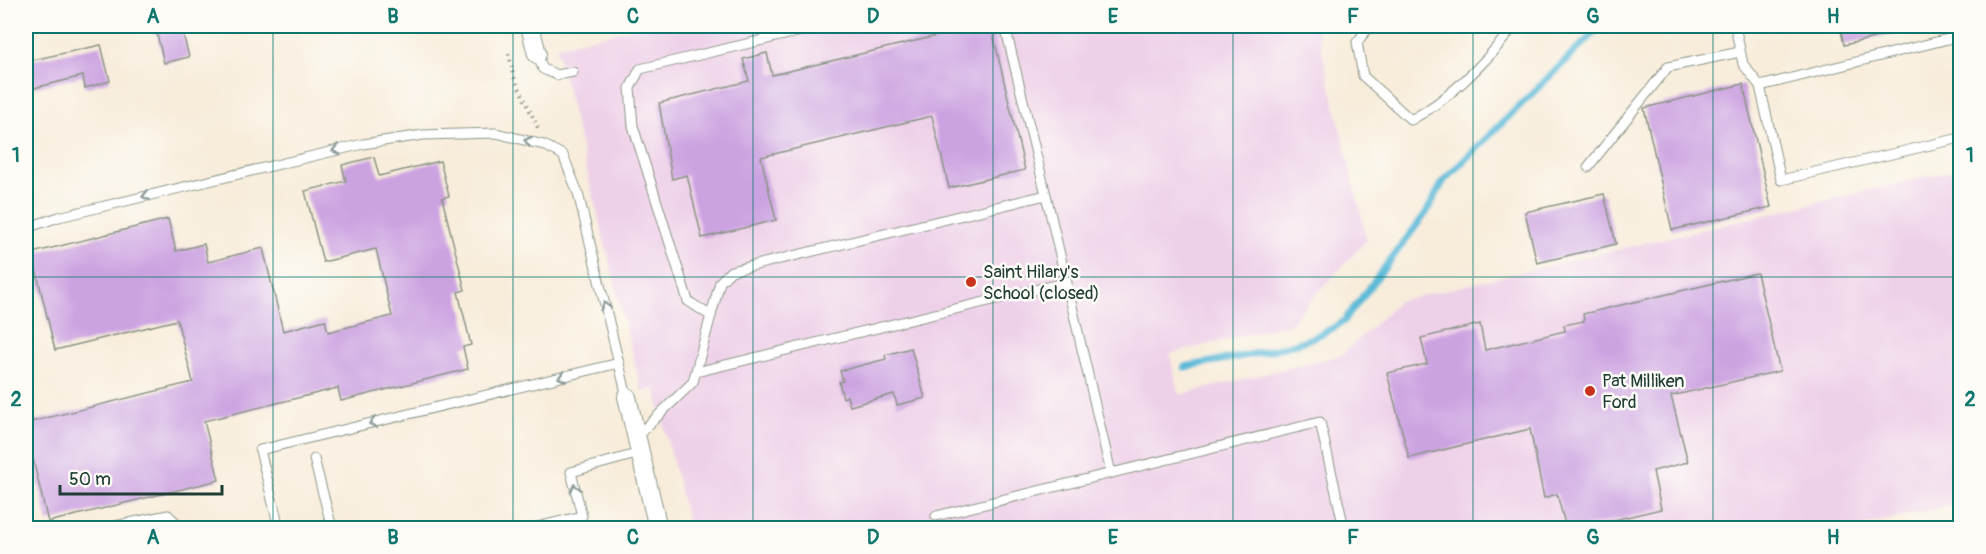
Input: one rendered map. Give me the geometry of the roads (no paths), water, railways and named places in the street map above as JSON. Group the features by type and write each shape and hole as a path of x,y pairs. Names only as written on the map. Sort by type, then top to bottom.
{"street":[{"path":"530,26 537,54"},
{"path":"627,398 658,528"}],"lane":[{"path":"711,316 688,301 633,126 630,88 640,69 822,26"},
{"path":"1005,26 1111,473"},
{"path":"1370,26 1357,42 1363,76 1410,120 1433,108 1442,100 1494,52 1514,26"},
{"path":"1735,26 1743,64 1760,86 1781,180 1960,138"},
{"path":"1760,86 1960,36"},
{"path":"1588,167 1668,67 1740,51"},
{"path":"537,54 543,69 557,75 573,72"},
{"path":"26,228 59,217 363,144 423,135 496,133 544,145 563,155 578,194 627,398"},
{"path":"533,528 582,516 571,472 639,445 693,382 720,282 731,271 1046,195"},
{"path":"696,372 1066,282"},
{"path":"279,528 260,450 619,363"},
{"path":"936,516 1320,422 1344,528"},
{"path":"314,459 332,528"},
{"path":"105,528 168,515 182,528"}],"waterway":[{"path":"1185,367 1289,346 1328,331 1344,321 1426,213 1444,180 1601,26"}],"place":[{"name":"Saint Hilary's School (closed)","path":"971,282"},
{"name":"Pat Milliken Ford","path":"1590,391"}]}
